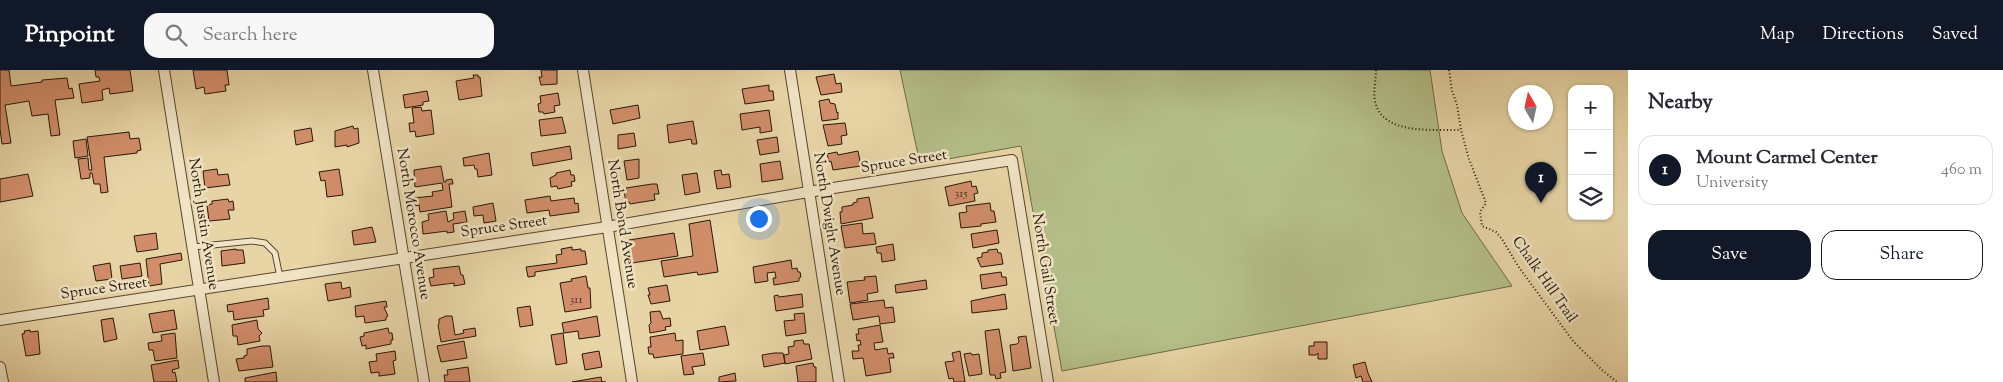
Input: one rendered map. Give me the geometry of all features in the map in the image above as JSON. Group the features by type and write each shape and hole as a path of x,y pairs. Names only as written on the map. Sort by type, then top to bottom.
{"street":[{"name":"North Justin Avenue","path":"164,70 214,382"},
{"name":"North Morocco Avenue","path":"374,70 424,382"},
{"name":"North Bond Avenue","path":"583,70 632,382"},
{"name":"North Dwight Avenue","path":"790,70 838,382"},
{"name":"Spruce Street","path":"0,320 607,227 808,192 1012,160"},
{"name":"North Gail Street","path":"1012,160 1048,382"},
{"path":"0,367 2,382"}],"lane":[{"path":"192,247 252,241 265,243 275,253 280,277"}],"path":[{"path":"1376,70 1375,102 1380,114 1392,124 1413,129 1461,130"},
{"name":"Chalk Hill Trail","path":"1449,70 1452,91 1457,104 1461,130 1469,159 1485,197 1486,203 1480,212 1482,226 1496,232 1502,238 1518,266 1573,341 1617,382"}],"green space":[{"path":"900,70 1430,70 1442,151 1462,213 1512,286 1062,371 1021,146 920,164"}],"building":[{"path":"0,70 9,70 11,86 42,82 42,80 67,78 69,89 72,88 74,98 55,100 60,135 51,136 48,114 32,116 29,101 5,105 11,143 2,144 0,129"},
{"path":"95,70 130,70 133,91 110,94 109,88 102,90 103,100 82,103 79,84 100,81 99,77 96,77"},
{"path":"193,70 227,70 229,85 225,85 226,91 205,94 204,87 196,89"},
{"path":"541,70 557,70 557,84 541,85 539,77 542,77"},
{"path":"834,74 836,84 841,83 842,92 821,95 816,77"},
{"path":"473,75 480,77 482,96 459,100 456,81 474,78"},
{"path":"769,85 769,91 773,91 774,100 745,104 742,89"},
{"path":"427,91 429,101 423,102 423,105 405,108 403,95"},
{"path":"558,93 560,105 554,106 555,112 544,114 539,112 540,96"},
{"path":"829,99 830,103 835,104 838,119 822,121 819,101"},
{"path":"638,105 640,118 613,124 610,110"},
{"path":"421,107 422,111 431,110 434,134 416,137 415,131 410,132 409,123 414,123 412,108"},
{"path":"769,110 772,131 760,133 760,127 742,130 740,114"},
{"path":"562,117 566,133 541,136 539,120"},
{"path":"693,121 697,144 692,144 691,139 669,143 667,125"},
{"path":"845,123 847,135 841,136 842,144 828,146 823,125"},
{"path":"353,126 354,129 358,128 359,143 347,147 347,145 335,147 335,131"},
{"path":"311,128 313,141 296,145 294,131"},
{"path":"129,132 130,139 139,138 141,150 137,151 137,153 104,157 108,192 101,193 100,184 94,184 92,173 90,173 90,178 81,179 78,159 88,158 89,170 92,170 87,137"},
{"path":"634,133 636,146 618,149 618,135"},
{"path":"777,137 779,152 760,155 757,140"},
{"path":"86,139 88,156 75,158 73,141"},
{"path":"570,146 572,159 533,166 531,153"},
{"path":"858,151 861,166 833,170 827,154 837,152 838,155"},
{"path":"489,153 492,175 478,177 477,169 475,169 474,165 464,166 463,158"},
{"path":"639,159 639,178 627,180 624,161"},
{"path":"780,161 783,179 762,182 760,164"},
{"path":"441,166 444,182 452,179 453,184 449,184 452,207 420,212 419,205 415,206 414,198 433,196 432,192 443,190 442,183 415,187 414,170"},
{"path":"217,169 218,175 228,174 230,185 205,188 203,171"},
{"path":"339,169 343,195 327,197 325,180 321,181 319,172"},
{"path":"570,170 571,175 574,175 575,181 571,182 572,186 558,189 557,186 551,187 550,178 556,175 556,173"},
{"path":"721,170 722,175 729,174 731,187 717,189 714,171"},
{"path":"697,173 700,192 685,195 682,175"},
{"path":"28,174 33,196 0,202 0,179"},
{"path":"971,181 972,187 976,186 978,193 974,194 975,201 949,206 945,187"},
{"path":"657,184 659,194 654,194 655,200 630,204 626,202 624,191 627,191 626,188"},
{"path":"550,196 551,201 574,198 575,204 578,203 579,212 550,216 549,210 527,213 525,200"},
{"path":"869,197 873,218 841,224 840,212 842,212 842,207 853,205 853,203 857,202 857,199"},
{"path":"228,199 229,202 233,201 234,210 228,210 230,219 209,221 207,205 212,204 212,201"},
{"path":"493,203 496,221 484,223 483,215 474,216 473,207"},
{"path":"990,203 996,222 961,228 959,213 967,212 966,206"},
{"path":"446,211 448,222 454,219 453,213 465,211 467,222 453,224 454,232 423,234 422,222 429,220 428,214"},
{"path":"710,220 718,272 698,275 697,272 664,277 661,261 693,256 689,224"},
{"path":"862,223 863,234 874,233 876,244 845,248 841,226"},
{"path":"372,227 376,242 354,245 352,231"},
{"path":"997,230 999,243 973,248 971,234"},
{"path":"156,233 158,249 137,252 134,236"},
{"path":"674,233 678,256 632,263 631,255 628,256 627,247 630,247 629,240"},
{"path":"893,244 895,260 882,262 881,253 877,253 876,247"},
{"path":"572,247 572,250 581,249 581,251 585,251 587,264 535,272 535,276 528,277 526,267 557,263 556,255 562,254 561,249"},
{"path":"997,249 998,253 1001,253 1003,264 981,267 977,258 982,257 982,253 988,252 988,250"},
{"path":"243,250 245,263 222,266 221,251"},
{"path":"181,253 182,260 160,264 162,284 149,286 146,259"},
{"path":"791,260 792,269 797,268 798,272 800,272 801,277 799,281 774,285 773,278 776,278 775,272 767,273 768,281 755,283 753,267"},
{"path":"110,263 112,279 96,281 93,266"},
{"path":"140,263 142,276 122,279 120,266"},
{"path":"459,266 465,284 454,286 454,283 431,286 429,278 434,277 433,269"},
{"path":"1001,272 1002,277 1006,277 1007,285 982,289 980,275"},
{"path":"586,276 588,288 590,288 591,308 565,312 560,283"},
{"path":"876,276 878,292 867,294 868,300 850,303 847,282 865,280 864,277"},
{"path":"926,280 927,289 896,293 895,285"},
{"path":"341,282 342,289 350,287 351,297 328,301 325,284"},
{"path":"667,285 670,301 651,304 648,288"},
{"path":"802,294 803,307 776,311 774,296"},
{"path":"1005,294 1007,309 972,313 971,301"},
{"path":"268,298 269,309 263,310 264,316 234,320 233,311 228,312 227,305"},
{"path":"884,300 885,308 893,307 895,322 880,324 879,316 853,320 850,304"},
{"path":"386,301 387,307 384,307 388,316 386,320 365,323 364,316 356,317 355,306"},
{"path":"530,306 533,325 520,327 517,308"},
{"path":"174,310 177,329 153,333 149,314"},
{"path":"660,311 663,319 670,318 671,326 665,327 666,330 650,333 650,312"},
{"path":"804,313 806,333 786,336 784,321 795,320 794,314"},
{"path":"452,316 455,335 464,333 463,330 475,328 476,336 441,342 438,325 439,319"},
{"path":"597,316 600,336 579,339 578,331 564,333 562,323"},
{"path":"113,318 117,339 104,342 101,320"},
{"path":"257,320 258,329 262,333 259,336 260,341 238,345 237,336 233,336 232,325"},
{"path":"880,325 883,342 874,343 875,350 887,348 888,354 893,353 894,358 889,358 891,372 866,376 863,358 853,359 852,351 859,351 858,345 861,345 860,340 857,341 856,334 859,334 858,329"},
{"path":"725,326 729,345 700,350 697,331"},
{"path":"388,328 389,333 392,333 393,340 391,340 391,344 366,349 366,345 362,346 360,337 364,336 364,333"},
{"path":"999,329 1006,372 1000,373 1001,378 996,379 995,375 990,375 985,331"},
{"path":"30,330 30,332 38,331 40,354 26,356 22,334 25,333 24,331"},
{"path":"175,333 177,358 155,361 153,350 149,350 148,343 162,341 161,335"},
{"path":"563,333 567,363 556,365 551,335"},
{"path":"675,333 676,341 683,340 683,354 654,358 653,354 649,354 648,347 651,347 650,337"},
{"path":"1026,336 1031,368 1013,371 1010,345 1019,342 1018,337"},
{"path":"803,340 804,344 809,344 812,359 785,364 784,355 789,354 788,347 794,346 794,341"},
{"path":"464,341 467,358 441,362 437,346"},
{"path":"1314,342 1327,342 1327,359 1318,359 1318,353 1316,355 1309,355 1309,346 1314,346"},
{"path":"270,346 273,367 239,371 236,359 244,358 247,355 247,349"},
{"path":"395,351 396,360 393,361 395,374 379,376 379,372 371,373 369,362 377,361 376,354"},
{"path":"599,351 602,367 585,370 582,354"},
{"path":"960,351 965,382 954,382 953,378 949,379 945,362 954,361 952,353"},
{"path":"703,353 705,365 692,367 694,374 684,375 681,356"},
{"path":"783,353 785,363 764,367 762,355"},
{"path":"971,353 972,355 979,354 982,374 969,376 964,354"},
{"path":"178,360 179,368 172,370 173,373 175,372 177,382 154,382 151,365"},
{"path":"1365,362 1372,382 1363,382 1361,376 1356,378 1353,365"},
{"path":"813,363 814,367 816,367 816,382 798,382 796,366"},
{"path":"468,367 470,382 445,382 444,375 448,375 447,370"},
{"path":"276,372 277,382 245,382 245,378"},
{"path":"735,373 736,381 719,382 719,377"},
{"path":"601,377 602,382 572,382"}],"place":[{"name":"Mount Carmel Center","path":"1541,203"}]}
